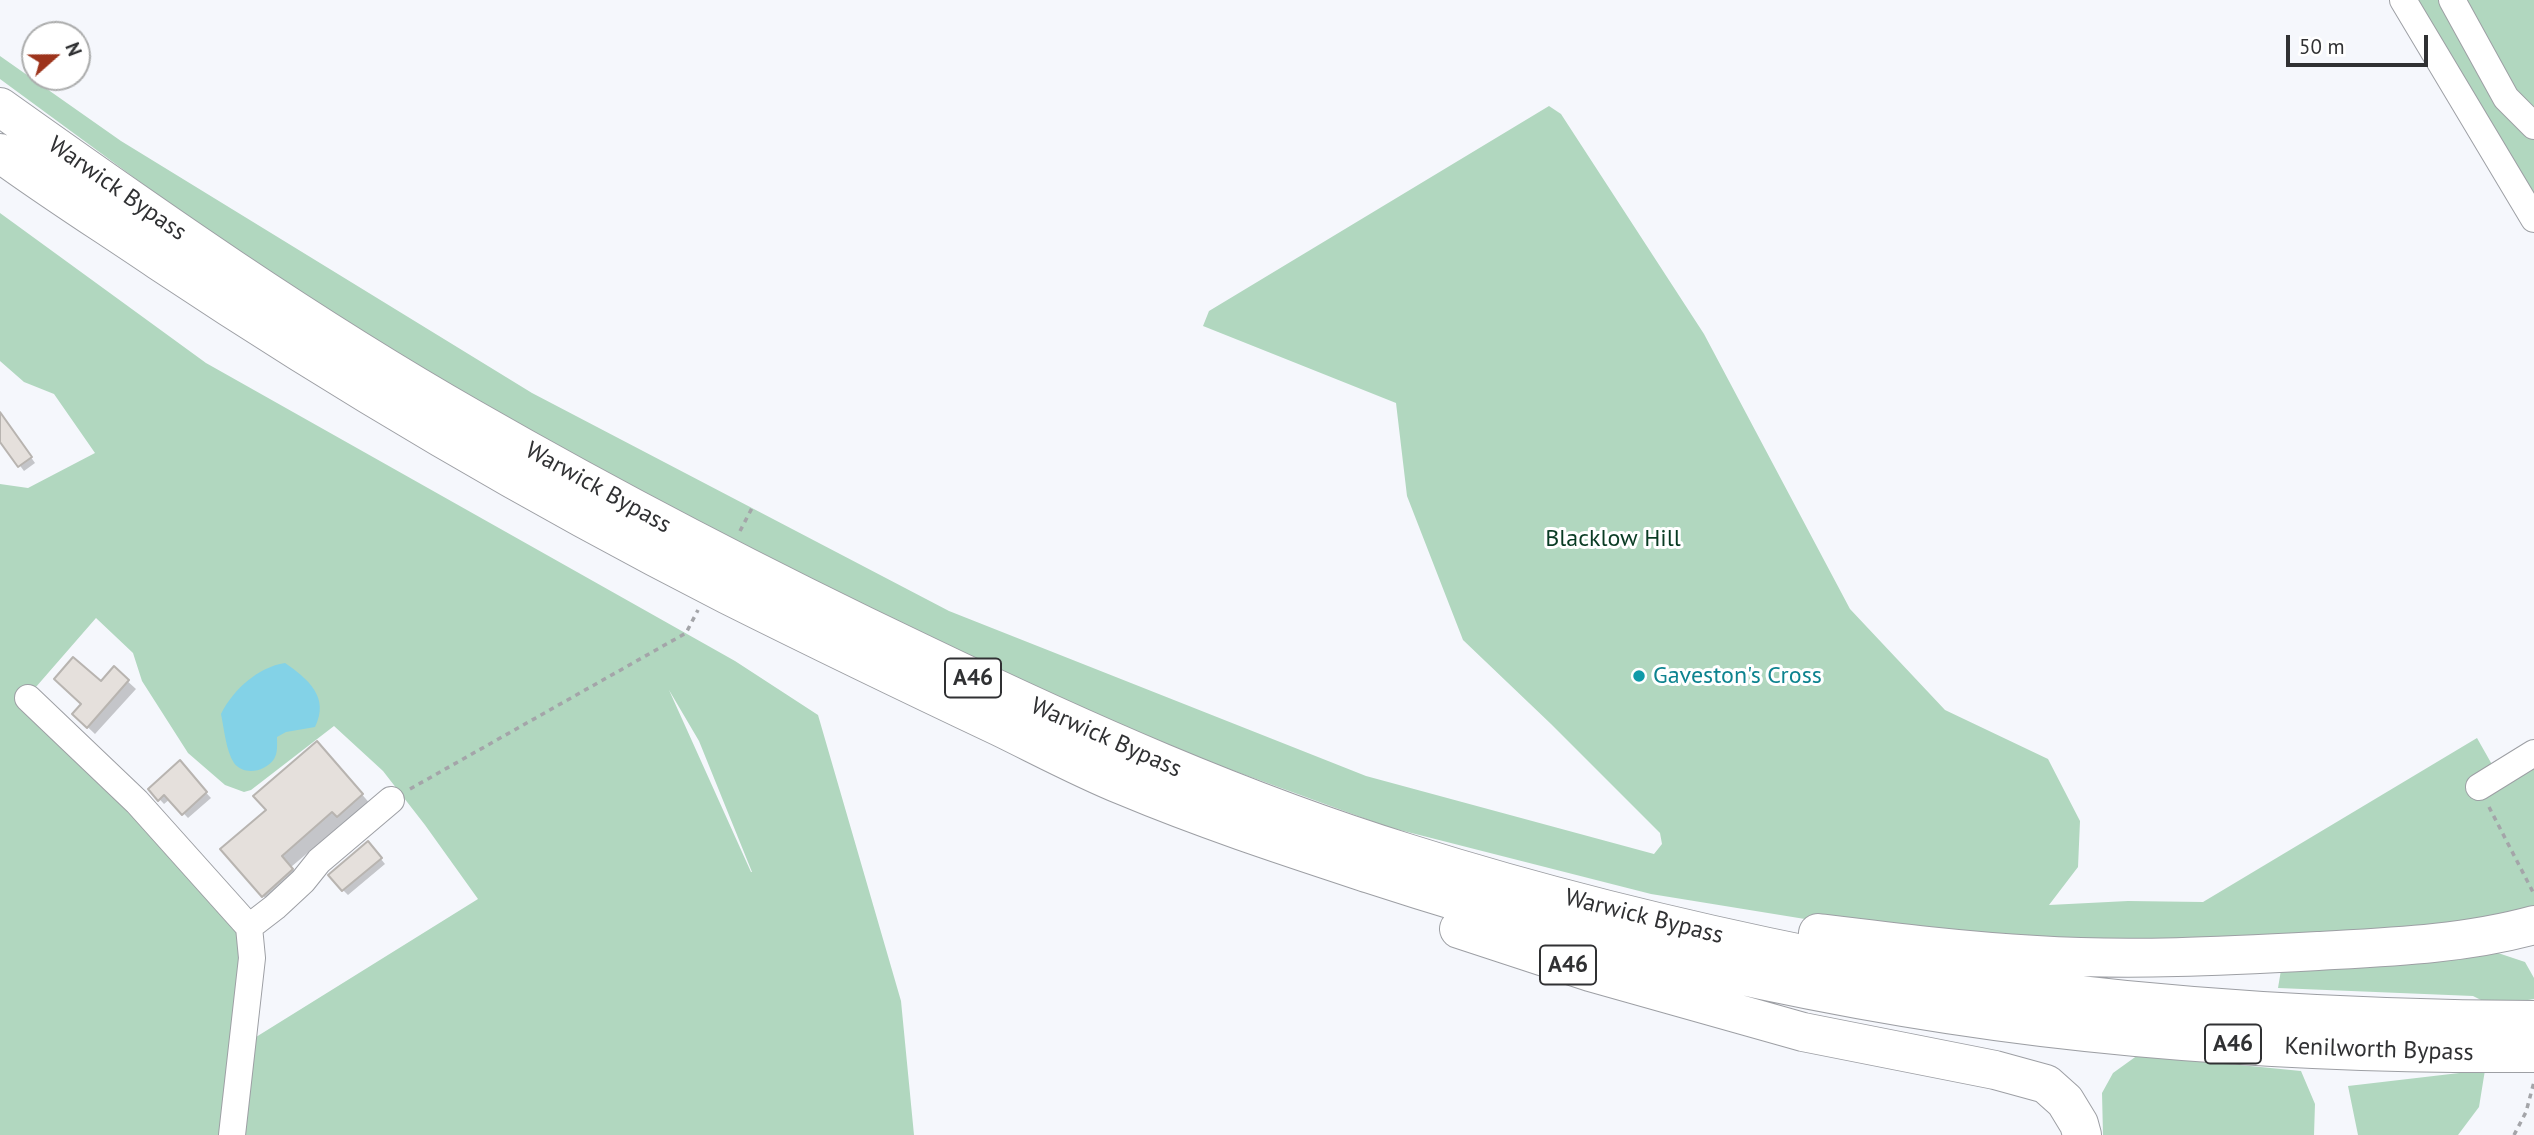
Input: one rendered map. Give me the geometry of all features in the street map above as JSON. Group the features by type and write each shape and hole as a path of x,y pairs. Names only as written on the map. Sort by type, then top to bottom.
{"highway":[{"name":"Warwick Bypass","path":"0,107 218,260 467,416 745,567 1033,707 1144,757 1401,852 1667,925 1824,959 2052,993"},
{"name":"Warwick Bypass","path":"0,152 213,297 338,377 473,457 636,548 839,651 1123,786 1303,853 1478,910 1749,977 1974,1018"},
{"name":"A46","path":"1123,786 1239,846 1314,877 1577,968 1803,1032 1995,1070 2046,1084 2066,1101 2082,1135"},
{"path":"1503,882 1775,928 1928,947 2038,955 2192,957 2356,949 2508,932 2534,925"},
{"name":"Kenilworth Bypass","path":"2052,993 2493,1037 2534,1053"},
{"name":"Kenilworth Bypass","path":"1974,1018 2133,1037 2295,1048 2493,1037 2534,1020"}],"street":[{"path":"2403,0 2534,219"},
{"path":"2452,0 2507,98 2534,126"},
{"path":"28,698 132,797 249,927 252,958 232,1135"},
{"path":"2479,786 2534,753"},
{"path":"249,927 303,881 319,861 391,800"}],"path":[{"path":"737,537 752,508"},
{"path":"391,800 686,633 702,602"},
{"path":"2479,786 2534,894"},
{"path":"2514,1135 2526,1112 2534,1080"}],"green space":[{"path":"2399,0 2534,0 2534,209"},
{"name":"Blacklow Hill","path":"0,56 21,71 21,91 50,91 121,141 532,393 949,611 1366,776 1654,854 1662,844 1660,833 1463,640 1407,496 1396,403 1203,326 1209,311 1549,106 1561,114 1704,334 1850,609 1945,710 2048,759 2080,821 2078,867 2049,905 2128,901 2203,902 2477,738 2503,784 2534,767 2534,906 2497,920 2212,946 1848,926 1651,894 1388,827 1130,733 880,621 496,417 234,251 0,79"},
{"path":"0,213 206,363 735,661 818,715 901,1001 914,1135 239,1135 248,1042 478,899 383,771 334,726 251,790 244,792 225,785 188,753 142,681 133,653 96,618 22,703 130,806 243,936 226,1135 0,1135 0,484 28,488 95,453 54,394 24,382 0,361","holes":["669,690 699,741 752,872"]},
{"path":"2492,951 2525,962 2534,978 2534,999 2493,1006 2473,996 2278,988 2282,964"},
{"path":"2138,1055 2301,1071 2315,1104 2314,1135 2103,1135 2102,1093 2113,1073"},
{"path":"2485,1070 2479,1107 2458,1135 2358,1135 2348,1086"}],"water":[{"path":"285,663 309,682 318,698 320,707 315,727 286,732 277,737 276,754 270,763 254,771 243,770 231,758 221,714 232,696 247,681 265,669"}],"building":[{"path":"0,412 32,457 18,467 0,442"},
{"path":"73,657 101,681 114,666 129,680 87,728 72,714 81,704 54,679"},
{"path":"317,741 363,794 337,817 332,812 282,856 293,869 262,897 220,849 266,810 253,796"},
{"path":"180,760 207,792 182,815 164,795 158,801 148,789"},
{"path":"368,841 382,858 342,891 328,875"}],"place":[{"name":"Gaveston's Cross","path":"1639,676"}]}
